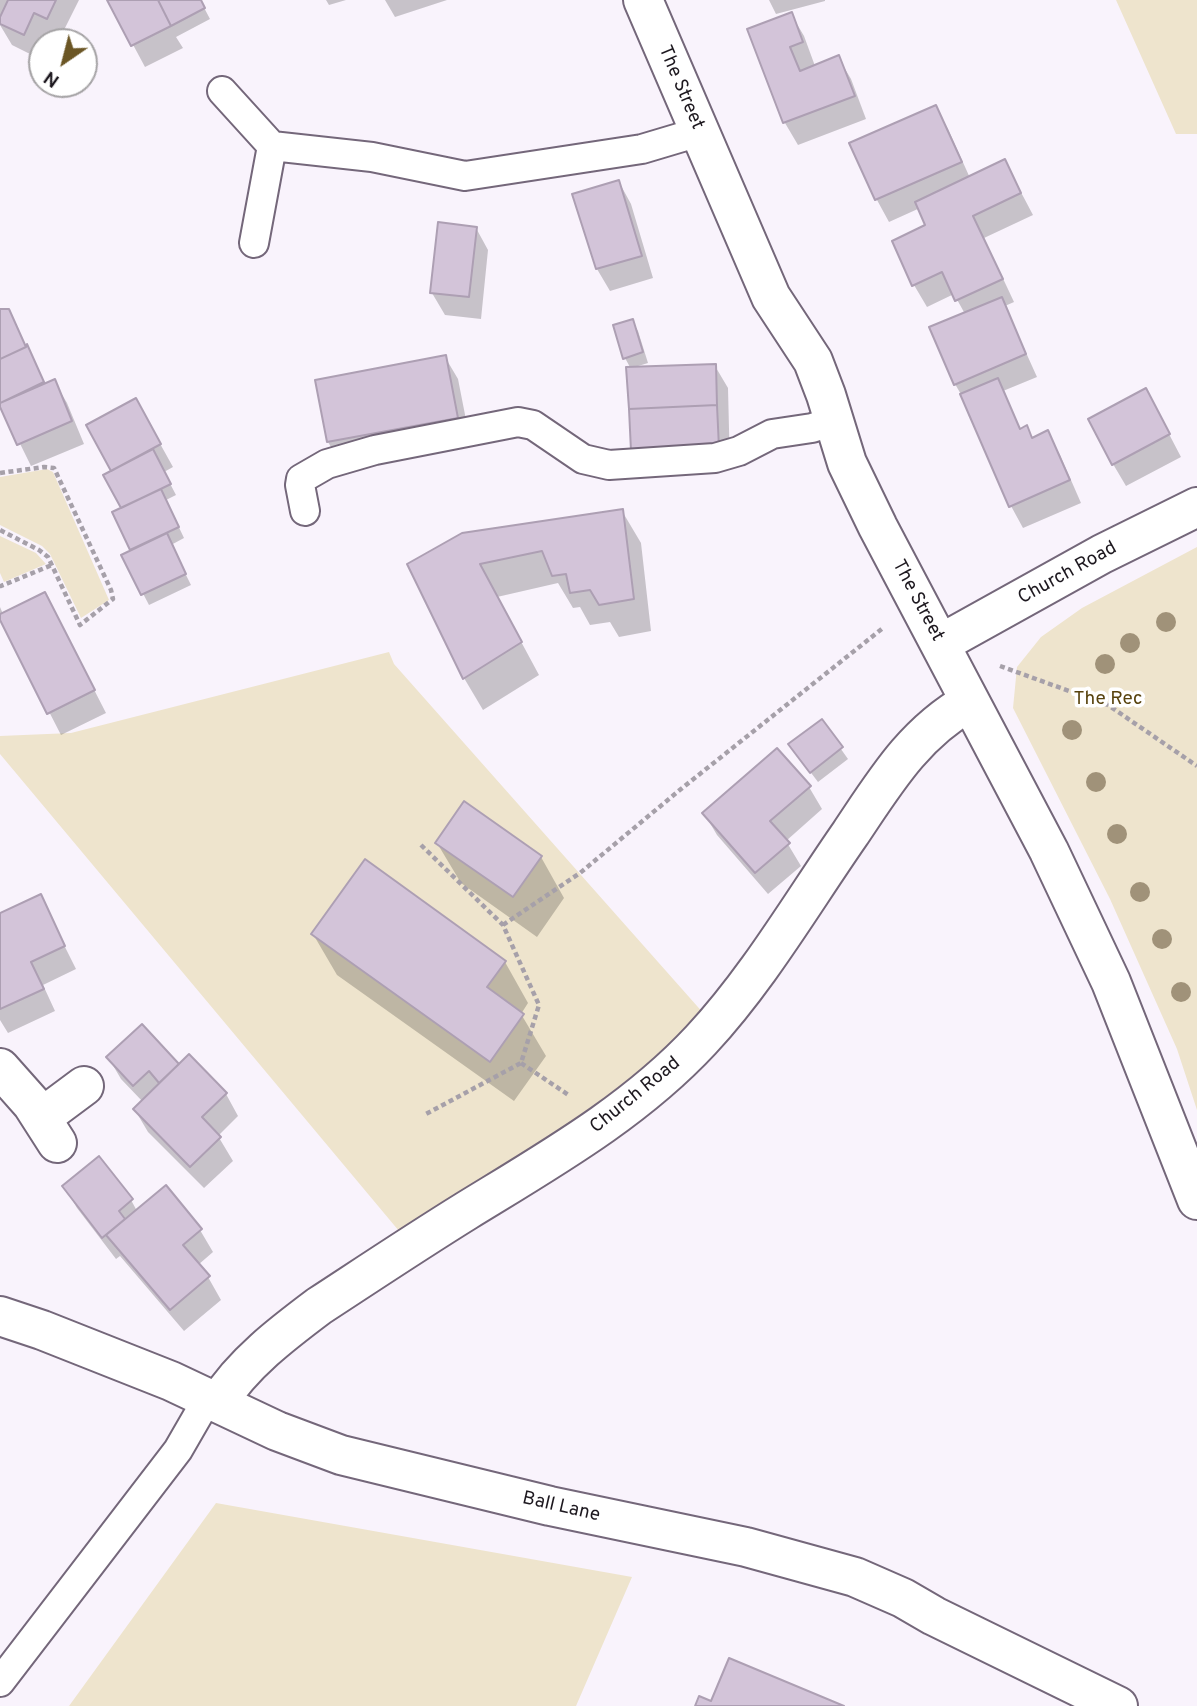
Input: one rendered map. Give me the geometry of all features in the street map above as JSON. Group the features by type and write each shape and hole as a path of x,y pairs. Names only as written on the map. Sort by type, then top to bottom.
{"street":[{"name":"The Street","path":"643,0 772,297 813,361 847,463 969,702 1049,851 1111,982 1197,1200"},
{"name":"Church Road","path":"940,645 1102,554 1197,507"},
{"name":"Church Road","path":"213,1400 280,1337 319,1306 607,1122 673,1067 718,1022 743,990 908,752 936,723 969,702"},
{"path":"0,1068 32,1104 49,1130 84,1086"},
{"name":"Ball Lane","path":"0,1316 42,1329 143,1369 277,1431 341,1455 563,1508 746,1547 855,1577 903,1598 1118,1706"}],"lane":[{"path":"222,90 272,146 372,157 465,176 642,149 699,132"},
{"path":"254,243 272,146"},
{"path":"305,511 301,479 327,464 375,450 518,422 533,425 583,459 609,466 715,458 739,451 772,434 811,428 834,421"},
{"path":"0,1682 178,1450 213,1400"}],"path":[{"path":"0,473 54,468 113,599 80,625 48,557 0,530"},
{"path":"0,584 1,586 52,565"},
{"path":"503,925 580,873 917,601"},
{"path":"940,645 1108,705 1197,766"},
{"path":"421,845 503,925 539,1005 521,1063 426,1114"},
{"path":"521,1063 607,1122"}],"green space":[{"path":"1116,0 1197,0 1197,134 1176,134"},
{"path":"47,469 53,472 109,600 81,618 50,554 42,546 0,525 0,477"},
{"path":"0,536 36,553 46,564 4,582 0,573"},
{"name":"The Rec","path":"1197,547 1197,1110 1177,1049 1110,899 1013,708 1017,667 1041,637 1082,608"},
{"path":"389,652 394,664 705,1015 595,1112 399,1231 0,754 0,736 71,733"},
{"path":"216,1503 632,1577 576,1706 69,1706"}],"building":[{"path":"8,0 56,0 47,19 34,13 24,35 0,24 0,17"},
{"path":"107,0 158,0 171,26 131,46"},
{"path":"158,0 201,0 205,8 171,26"},
{"path":"792,12 803,42 790,47 800,71 839,55 855,96 783,123 747,29"},
{"path":"936,105 962,162 875,200 849,143"},
{"path":"1005,159 1021,193 973,216 1003,279 955,301 942,272 912,286 892,241 925,225 915,202"},
{"path":"619,180 642,256 596,269 572,194"},
{"path":"438,222 477,227 469,297 430,293"},
{"path":"1002,297 1026,354 954,385 929,327"},
{"path":"0,309 9,309 26,347 0,359"},
{"path":"633,319 643,352 623,359 613,325"},
{"path":"27,344 44,382 0,403 0,359 26,347"},
{"path":"446,355 458,418 327,442 315,380"},
{"path":"716,364 717,405 629,409 626,367"},
{"path":"998,378 1020,429 1027,425 1032,438 1048,430 1070,480 1009,507 960,394"},
{"path":"55,379 72,421 17,445 0,403"},
{"path":"1146,388 1170,434 1112,465 1088,419"},
{"path":"136,398 161,444 111,471 86,425"},
{"path":"717,405 719,448 631,451 629,409"},
{"path":"153,449 171,484 121,508 103,475"},
{"path":"161,489 179,527 130,550 112,512"},
{"path":"623,509 634,599 599,605 590,590 570,593 566,574 552,576 542,551 480,564 522,642 463,679 407,564 462,533"},
{"path":"167,533 186,574 141,595 121,555"},
{"path":"45,592 95,690 47,714 0,620 0,614"},
{"path":"822,719 843,747 810,773 788,744"},
{"path":"777,748 811,786 770,821 790,843 755,873 702,813"},
{"path":"464,801 542,856 513,897 435,843"},
{"path":"365,859 506,961 487,987 524,1014 490,1062 311,934"},
{"path":"41,894 65,946 31,962 44,989 0,1009 0,913"},
{"path":"142,1024 179,1064 159,1083 149,1071 133,1086 106,1057"},
{"path":"189,1054 227,1093 202,1117 221,1137 190,1167 133,1109"},
{"path":"99,1156 133,1199 119,1211 125,1219 102,1238 62,1186"},
{"path":"166,1185 202,1229 183,1245 210,1276 170,1310 106,1235"},
{"path":"729,1658 844,1706 695,1706 699,1696 711,1701"}]}
